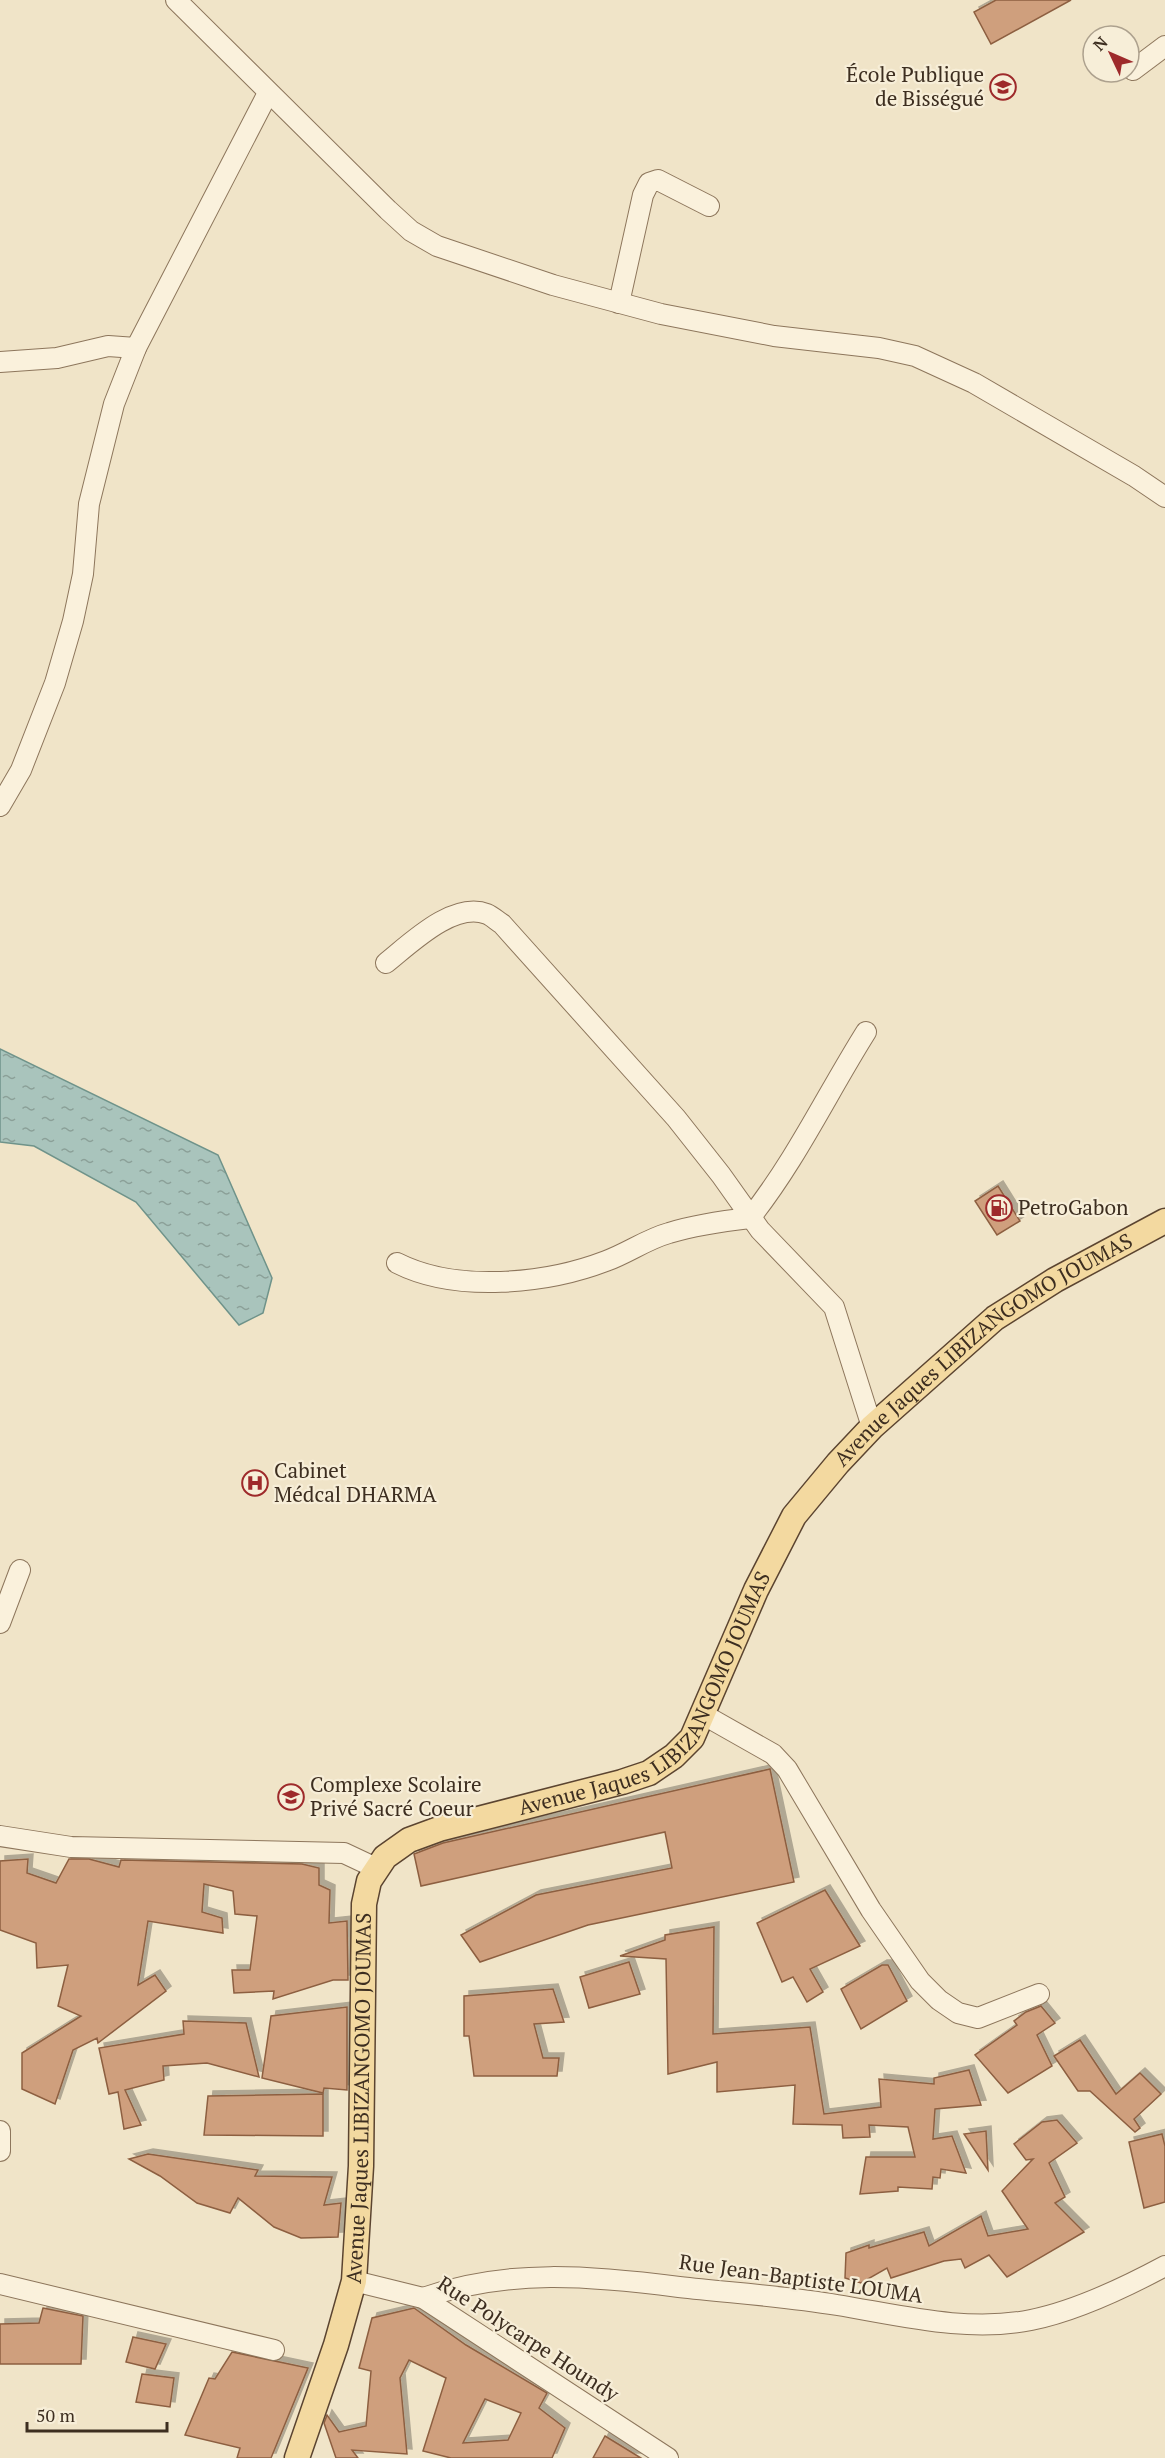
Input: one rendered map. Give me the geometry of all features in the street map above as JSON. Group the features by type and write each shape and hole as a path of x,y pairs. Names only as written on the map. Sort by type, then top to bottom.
{"main road":[{"name":"Avenue Jaques LIBIZANGOMO JOUMAS","path":"297,2458 336,2345 354,2281 361,2166 364,1904 369,1881 385,1857 409,1840 439,1829 649,1773 674,1756 692,1738 704,1715 756,1590 794,1516 838,1463 872,1426 996,1318 1055,1280 1165,1221"}],"street":[{"path":"176,0 268,93 411,231 437,246 485,263 661,315 774,336 879,348 915,356 974,383 1134,476 1165,497"},
{"path":"1141,64 1165,46"},
{"path":"0,806 21,770 55,683 83,574 89,504 114,404 136,348 268,93"},
{"path":"619,303 643,195 649,183 658,180 709,206"},
{"path":"0,362 57,358 108,346 136,348"},
{"path":"386,963 430,928 451,916 486,913 502,924 676,1118 772,1244 817,1286 834,1306 872,1426"},
{"path":"397,1263 417,1273 450,1278 519,1282 571,1274 609,1260 668,1233 716,1222 750,1218 793,1158 866,1032"},
{"path":"0,1623 20,1570"},
{"path":"704,1715 773,1754 787,1769 871,1910 920,1981 939,2000 958,2013 978,2018 1039,1994"},
{"path":"0,1836 71,1847 344,1853 378,1869"},
{"path":"0,2131 0,2151"},
{"name":"Rue Jean-Baptiste LOUMA","path":"423,2298 487,2281 526,2277 581,2276 767,2294 921,2319 1001,2324 1031,2320 1059,2312 1138,2281 1165,2266"},
{"name":"Rue Polycarpe Houndy","path":"354,2281 423,2298 668,2458"},
{"path":"3,2282 274,2350"}],"water":[{"path":"0,1049 218,1155 272,1278 263,1313 239,1325 136,1202 34,1146 0,1142"}],"building":[{"path":"996,0 1071,0 991,44 974,12"},
{"path":"998,1186 1020,1221 997,1235 975,1201"},
{"path":"770,1769 794,1882 588,1925 480,1962 461,1935 536,1895 672,1868 665,1832 421,1886 414,1854 443,1843"},
{"path":"28,1859 27,1873 56,1883 69,1859 89,1859 119,1867 121,1860 302,1864 319,1868 319,1885 330,1890 329,1923 347,1921 348,1980 333,1980 273,1999 274,1991 234,1993 232,1970 250,1970 257,1916 235,1914 233,1891 204,1884 202,1912 222,1918 223,1933 148,1921 138,1985 155,1975 166,1991 98,2043 97,2038 73,2050 55,2104 22,2089 22,2053 81,2016 58,2006 68,1965 37,1968 36,1943 0,1930 0,1861"},
{"path":"825,1890 860,1946 810,1969 823,1992 807,2002 793,1977 782,1982 757,1923"},
{"path":"714,1927 713,2034 810,2027 824,2114 881,2107 879,2079 934,2084 934,2078 969,2070 981,2105 935,2109 933,2139 952,2136 966,2173 941,2169 940,2178 933,2177 932,2189 898,2187 898,2191 860,2194 866,2157 915,2157 908,2127 869,2125 870,2137 843,2138 842,2125 793,2124 795,2085 717,2092 717,2062 668,2074 666,1959 620,1956 665,1940 665,1935"},
{"path":"629,1962 640,1994 589,2008 580,1977"},
{"path":"882,1965 888,1965 907,2001 861,2029 841,1989"},
{"path":"553,1989 564,2022 534,2024 543,2058 559,2058 557,2076 474,2076 469,2036 464,2036 464,1996"},
{"path":"1041,2006 1055,2023 1037,2035 1052,2066 1008,2093 975,2055 1017,2025 1014,2021 1026,2012"},
{"path":"347,2007 347,2090 324,2088 323,2093 262,2078 271,2016"},
{"path":"183,2021 246,2023 259,2077 207,2063 163,2066 164,2080 125,2090 141,2125 124,2129 118,2092 109,2094 99,2048 184,2034"},
{"path":"1080,2040 1116,2094 1140,2073 1161,2094 1134,2119 1140,2128 1135,2132 1090,2091 1078,2091 1054,2056"},
{"path":"323,2094 323,2136 204,2135 208,2096"},
{"path":"1057,2120 1077,2143 1049,2163 1065,2197 1055,2203 1084,2232 1007,2277 989,2255 965,2268 961,2259 944,2261 891,2278 887,2268 861,2283 845,2278 846,2253 869,2245 869,2248 924,2232 929,2246 981,2216 988,2236 1028,2229 1002,2191 1033,2159 1026,2160 1014,2144 1042,2122"},
{"path":"986,2131 988,2170 964,2134"},
{"path":"1162,2134 1165,2146 1165,2202 1144,2208 1129,2142"},
{"path":"148,2154 258,2170 255,2176 332,2177 324,2205 341,2203 338,2237 301,2238 274,2227 238,2198 230,2213 197,2203 160,2176 129,2159"},
{"path":"43,2308 83,2316 81,2364 0,2364 0,2324 39,2323"},
{"path":"414,2308 466,2345 547,2393 539,2408 565,2428 552,2458 451,2458 423,2451 446,2378 409,2360 400,2378 407,2454 352,2450 358,2458 336,2458 324,2423 327,2415 339,2432 366,2426 371,2371 359,2368 372,2318","holes":["485,2399 521,2413 508,2440 463,2443"]},
{"path":"133,2337 166,2344 155,2369 126,2362"},
{"path":"232,2352 308,2368 271,2458 237,2458 240,2448 185,2435 209,2378 215,2379"},
{"path":"142,2374 174,2378 170,2407 136,2402"},
{"path":"605,2436 641,2458 593,2458"}],"place":[{"name":"École Publique de Bisségué","path":"1003,87"},
{"name":"PetroGabon","path":"999,1208"},
{"name":"Cabinet Médcal DHARMA","path":"255,1483"},
{"name":"Complexe Scolaire Privé Sacré Coeur","path":"291,1797"}]}
